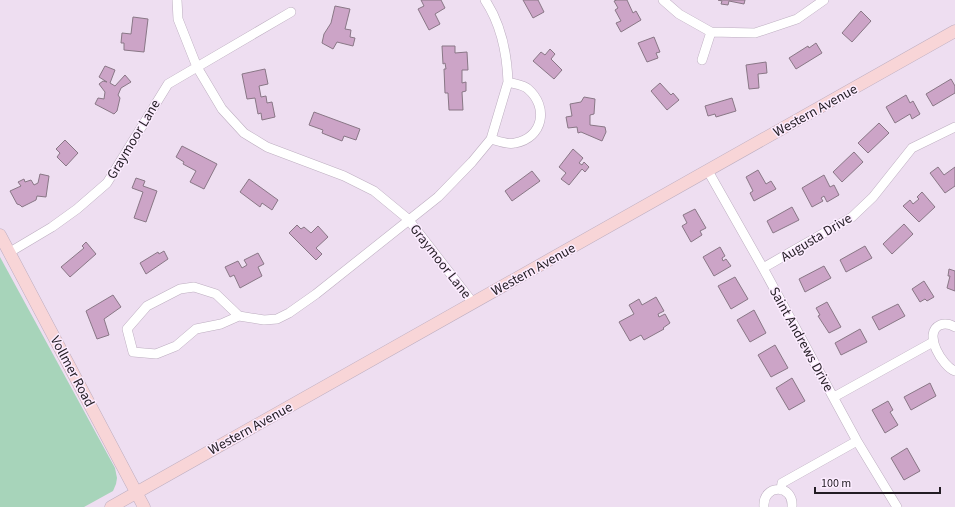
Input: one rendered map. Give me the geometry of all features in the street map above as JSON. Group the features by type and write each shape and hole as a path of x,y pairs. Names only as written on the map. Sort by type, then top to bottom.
{"main road":[{"name":"Western Avenue","path":"111,507 955,31"},
{"name":"Vollmer Road","path":"0,235 138,492 144,507"}],"street":[{"name":"Graymoor Lane","path":"176,0 178,19 197,67 222,109 244,133 267,146 344,176 374,191 408,219 473,303"},
{"name":"Graymoor Lane","path":"238,316 264,320 277,319 289,313 316,294 408,219 438,197 457,179 491,139 508,82 508,68 498,26 486,0"},
{"path":"663,0 679,14 711,32 755,33 797,19 824,0"},
{"name":"Graymoor Lane","path":"10,252 71,213 106,183 168,84 291,12"},
{"path":"702,60 711,32"},
{"path":"491,139 503,143 514,143 525,140 538,128 542,114 537,99 527,88 508,82"},
{"name":"Augusta Drive","path":"763,268 852,217 873,197 912,148 955,127"},
{"name":"Saint Andrews Drive","path":"708,170 857,441 897,507"},
{"path":"194,287 216,294 238,316 221,324 196,329 176,346 156,354 133,352 127,329 147,306 180,289 194,287"},
{"path":"955,327 947,324 938,326 933,332 933,342 947,367 955,371"},
{"path":"834,397 933,342"},
{"path":"781,490 782,483 857,441"},
{"path":"764,507 765,498 768,494 772,491 781,490 786,491 792,498 792,507"}],"green space":[{"path":"0,257 115,468 117,478 113,491 84,507 0,507"}],"building":[{"path":"421,0 441,0 445,8 435,14 440,24 429,30 418,9 424,6"},
{"path":"523,0 538,0 544,12 533,18"},
{"path":"627,0 633,13 636,11 641,20 621,32 616,23 621,21 615,10 618,8 614,1"},
{"path":"718,0 745,0 744,4 729,1 728,5 721,4 722,1"},
{"path":"335,6 350,9 345,29 351,30 350,37 355,38 353,46 337,42 333,49 322,43 324,34 331,23"},
{"path":"861,11 871,21 852,42 842,33"},
{"path":"133,17 148,19 144,52 124,50 124,43 121,43 122,33 131,34"},
{"path":"654,37 660,52 656,53 658,58 647,62 638,43"},
{"path":"816,43 822,53 796,69 789,58 808,46 809,48"},
{"path":"442,46 455,46 455,53 467,52 468,70 462,70 462,83 466,82 466,91 462,92 463,110 449,110 448,93 445,93 444,69 446,69 445,63 443,64"},
{"path":"550,49 555,54 551,59 562,70 554,79 533,61 541,52 545,55"},
{"path":"766,62 767,73 758,74 759,88 749,89 746,65"},
{"path":"105,66 115,70 110,83 115,86 125,75 131,82 121,88 118,95 120,98 117,111 114,114 95,104 98,98 104,99 105,92 99,84 103,81 107,82 99,77"},
{"path":"265,69 268,84 259,86 261,97 266,96 267,103 272,102 275,117 262,120 261,113 258,114 255,98 247,99 242,74"},
{"path":"951,79 955,86 955,93 933,106 926,94"},
{"path":"660,83 671,95 673,93 679,100 667,110 651,91"},
{"path":"906,95 910,103 913,101 920,114 912,119 910,114 895,123 886,107"},
{"path":"584,97 595,99 594,114 590,115 590,125 605,127 606,132 602,141 581,132 578,133 577,127 568,128 566,117 572,116 570,104 581,102"},
{"path":"732,98 736,111 716,117 715,114 708,116 705,106"},
{"path":"314,112 360,129 356,140 344,136 342,141 322,133 323,130 309,125"},
{"path":"879,123 889,133 868,153 858,143"},
{"path":"65,140 78,153 66,166 57,157 60,153 56,149"},
{"path":"182,146 217,164 204,189 190,182 196,171 183,164 184,162 176,157"},
{"path":"573,149 583,158 579,163 582,165 584,162 589,167 585,172 582,169 569,185 561,179 566,173 559,167"},
{"path":"854,152 863,162 842,182 833,172"},
{"path":"938,167 944,175 955,167 955,186 945,193 930,173"},
{"path":"758,170 766,184 771,181 776,189 754,201 750,193 753,191 746,177"},
{"path":"532,171 540,181 512,201 505,191"},
{"path":"40,174 49,176 46,197 37,196 36,200 22,207 17,204 10,191 21,186 18,182 24,179 25,182 31,180 34,185 38,183"},
{"path":"824,175 830,187 834,185 839,195 827,202 824,196 821,198 823,201 812,207 802,188"},
{"path":"136,178 145,181 143,186 157,191 146,222 134,218 143,192 132,188"},
{"path":"249,179 278,200 272,210 262,203 260,207 240,192"},
{"path":"922,192 935,207 919,222 903,206 910,200 913,204 919,199 917,197"},
{"path":"792,207 799,220 773,233 767,221"},
{"path":"695,209 706,228 700,231 702,235 691,242 682,226 687,223 683,215"},
{"path":"904,224 913,234 892,254 883,244"},
{"path":"297,225 301,229 304,227 311,233 318,226 328,237 316,248 322,254 316,260 289,233"},
{"path":"86,242 96,254 70,277 61,267 84,248 82,246"},
{"path":"865,246 872,258 846,272 840,260"},
{"path":"720,247 725,256 722,258 723,261 726,259 731,266 714,276 703,257"},
{"path":"164,251 168,259 146,274 140,263 158,252 159,254"},
{"path":"258,253 264,264 258,267 262,276 240,288 234,275 230,277 225,267 238,261 242,268 247,265 244,260"},
{"path":"824,266 831,278 805,292 799,279"},
{"path":"949,269 955,271 955,291 947,288 950,276 948,276"},
{"path":"735,277 748,299 731,309 718,286"},
{"path":"924,281 934,297 927,301 925,299 920,302 912,289"},
{"path":"113,295 121,307 104,319 109,335 97,339 86,311"},
{"path":"656,297 664,311 658,314 659,317 665,314 670,323 663,328 664,329 644,340 641,335 630,341 619,322 634,314 629,305 639,299 642,305"},
{"path":"827,302 841,327 829,333 818,316 820,315 816,308"},
{"path":"898,304 905,316 879,330 872,317"},
{"path":"754,310 766,333 750,342 737,320"},
{"path":"860,329 867,342 841,355 835,343"},
{"path":"775,345 788,368 771,377 758,355"},
{"path":"792,378 805,401 789,410 776,388"},
{"path":"930,383 936,396 911,410 904,397"},
{"path":"888,401 893,410 890,412 898,425 885,433 872,410"},
{"path":"907,448 920,471 904,480 891,458"}]}
